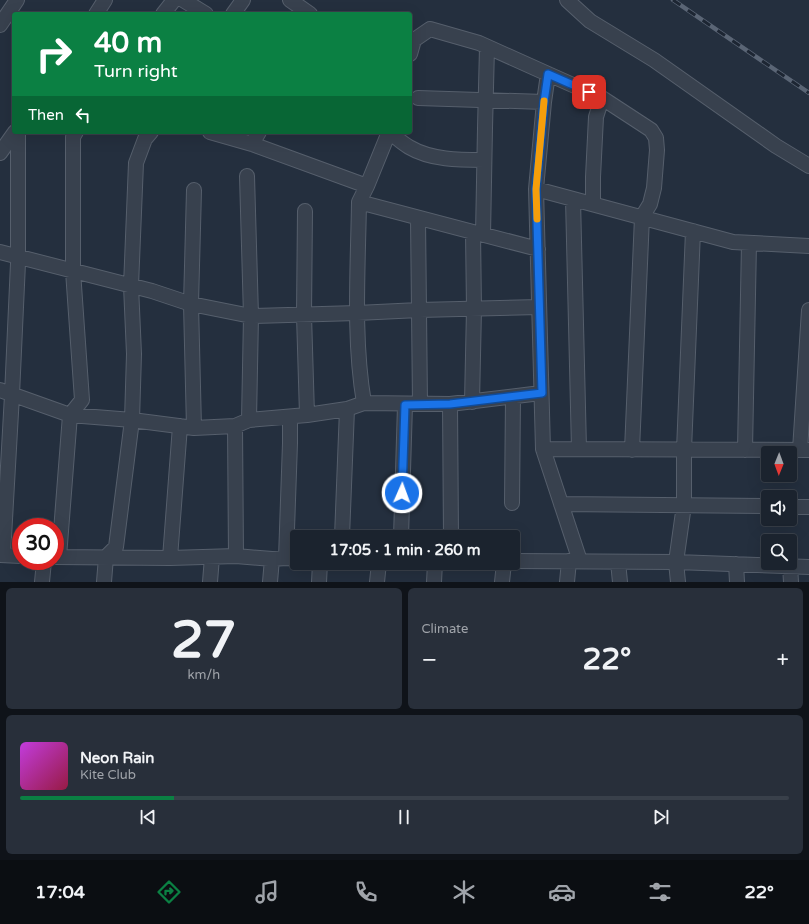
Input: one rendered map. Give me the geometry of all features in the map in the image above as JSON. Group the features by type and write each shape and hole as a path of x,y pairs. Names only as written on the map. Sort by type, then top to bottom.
{"street":[{"path":"2,20 17,0"},
{"path":"97,12 105,0"},
{"path":"165,12 174,0"},
{"path":"183,0 203,12"},
{"path":"234,12 243,0"},
{"path":"290,0 307,12"},
{"path":"567,0 590,21 654,60 776,146 809,166"},
{"path":"412,47 414,40 430,29 480,43 602,98 652,130 656,138 657,150 654,188 650,204 642,217 632,450"},
{"path":"472,402 474,309 484,160 488,47"},
{"path":"548,74 536,189 543,449 561,504 574,561 567,582"},
{"path":"418,98 544,102"},
{"path":"593,204 596,117 602,98"},
{"path":"0,153 14,134"},
{"path":"12,556 1,555 6,392 18,257 18,134"},
{"path":"61,518 70,415 82,400 73,271 73,137 75,134"},
{"path":"104,582 106,557 116,547 132,420 134,354 132,286 136,164 145,139 149,134"},
{"path":"217,134 252,144 367,186"},
{"path":"252,144 258,134"},
{"path":"364,403 361,387 357,314 359,202 388,134"},
{"path":"392,134 408,147 426,155 456,159 484,160"},
{"path":"247,176 252,316 249,420"},
{"path":"536,189 733,242 809,246"},
{"path":"170,558 187,427 194,190"},
{"path":"573,199 579,450"},
{"path":"359,202 538,249"},
{"path":"305,211 304,315 307,415"},
{"path":"418,218 420,404"},
{"path":"678,582 676,562 684,505 684,450 693,231"},
{"path":"745,450 748,243"},
{"path":"0,252 132,286 191,304 252,316 357,314 419,310 539,307"},
{"path":"543,449 804,450 809,310"},
{"path":"6,392 70,415 132,420 187,427 235,426 249,420 307,415 347,409 364,403 405,405 450,404 542,393"},
{"path":"512,503 513,397"},
{"path":"450,404 450,530"},
{"path":"401,530 405,405"},
{"path":"342,530 347,409"},
{"path":"270,582 285,558 290,417"},
{"path":"235,426 236,556"},
{"path":"561,504 761,506"},
{"path":"797,507 809,507"},
{"path":"64,557 170,558 236,556 285,558"},
{"path":"210,582 212,557"},
{"path":"520,561 676,562 761,565"},
{"path":"618,562 620,582"},
{"path":"736,564 737,582"},
{"path":"797,566 809,566"},
{"path":"42,582 43,570"},
{"path":"319,582 320,570"},
{"path":"377,582 378,570"},
{"path":"434,582 435,570"},
{"path":"502,582 503,570"},
{"path":"790,570 790,582"}],"railway":[{"path":"673,0 809,93"}],"slow traffic":[{"path":"537,219 536,189 544,101"}],"route":[{"path":"402,493 405,405 450,404 542,393 536,189 548,74 589,92"}]}
